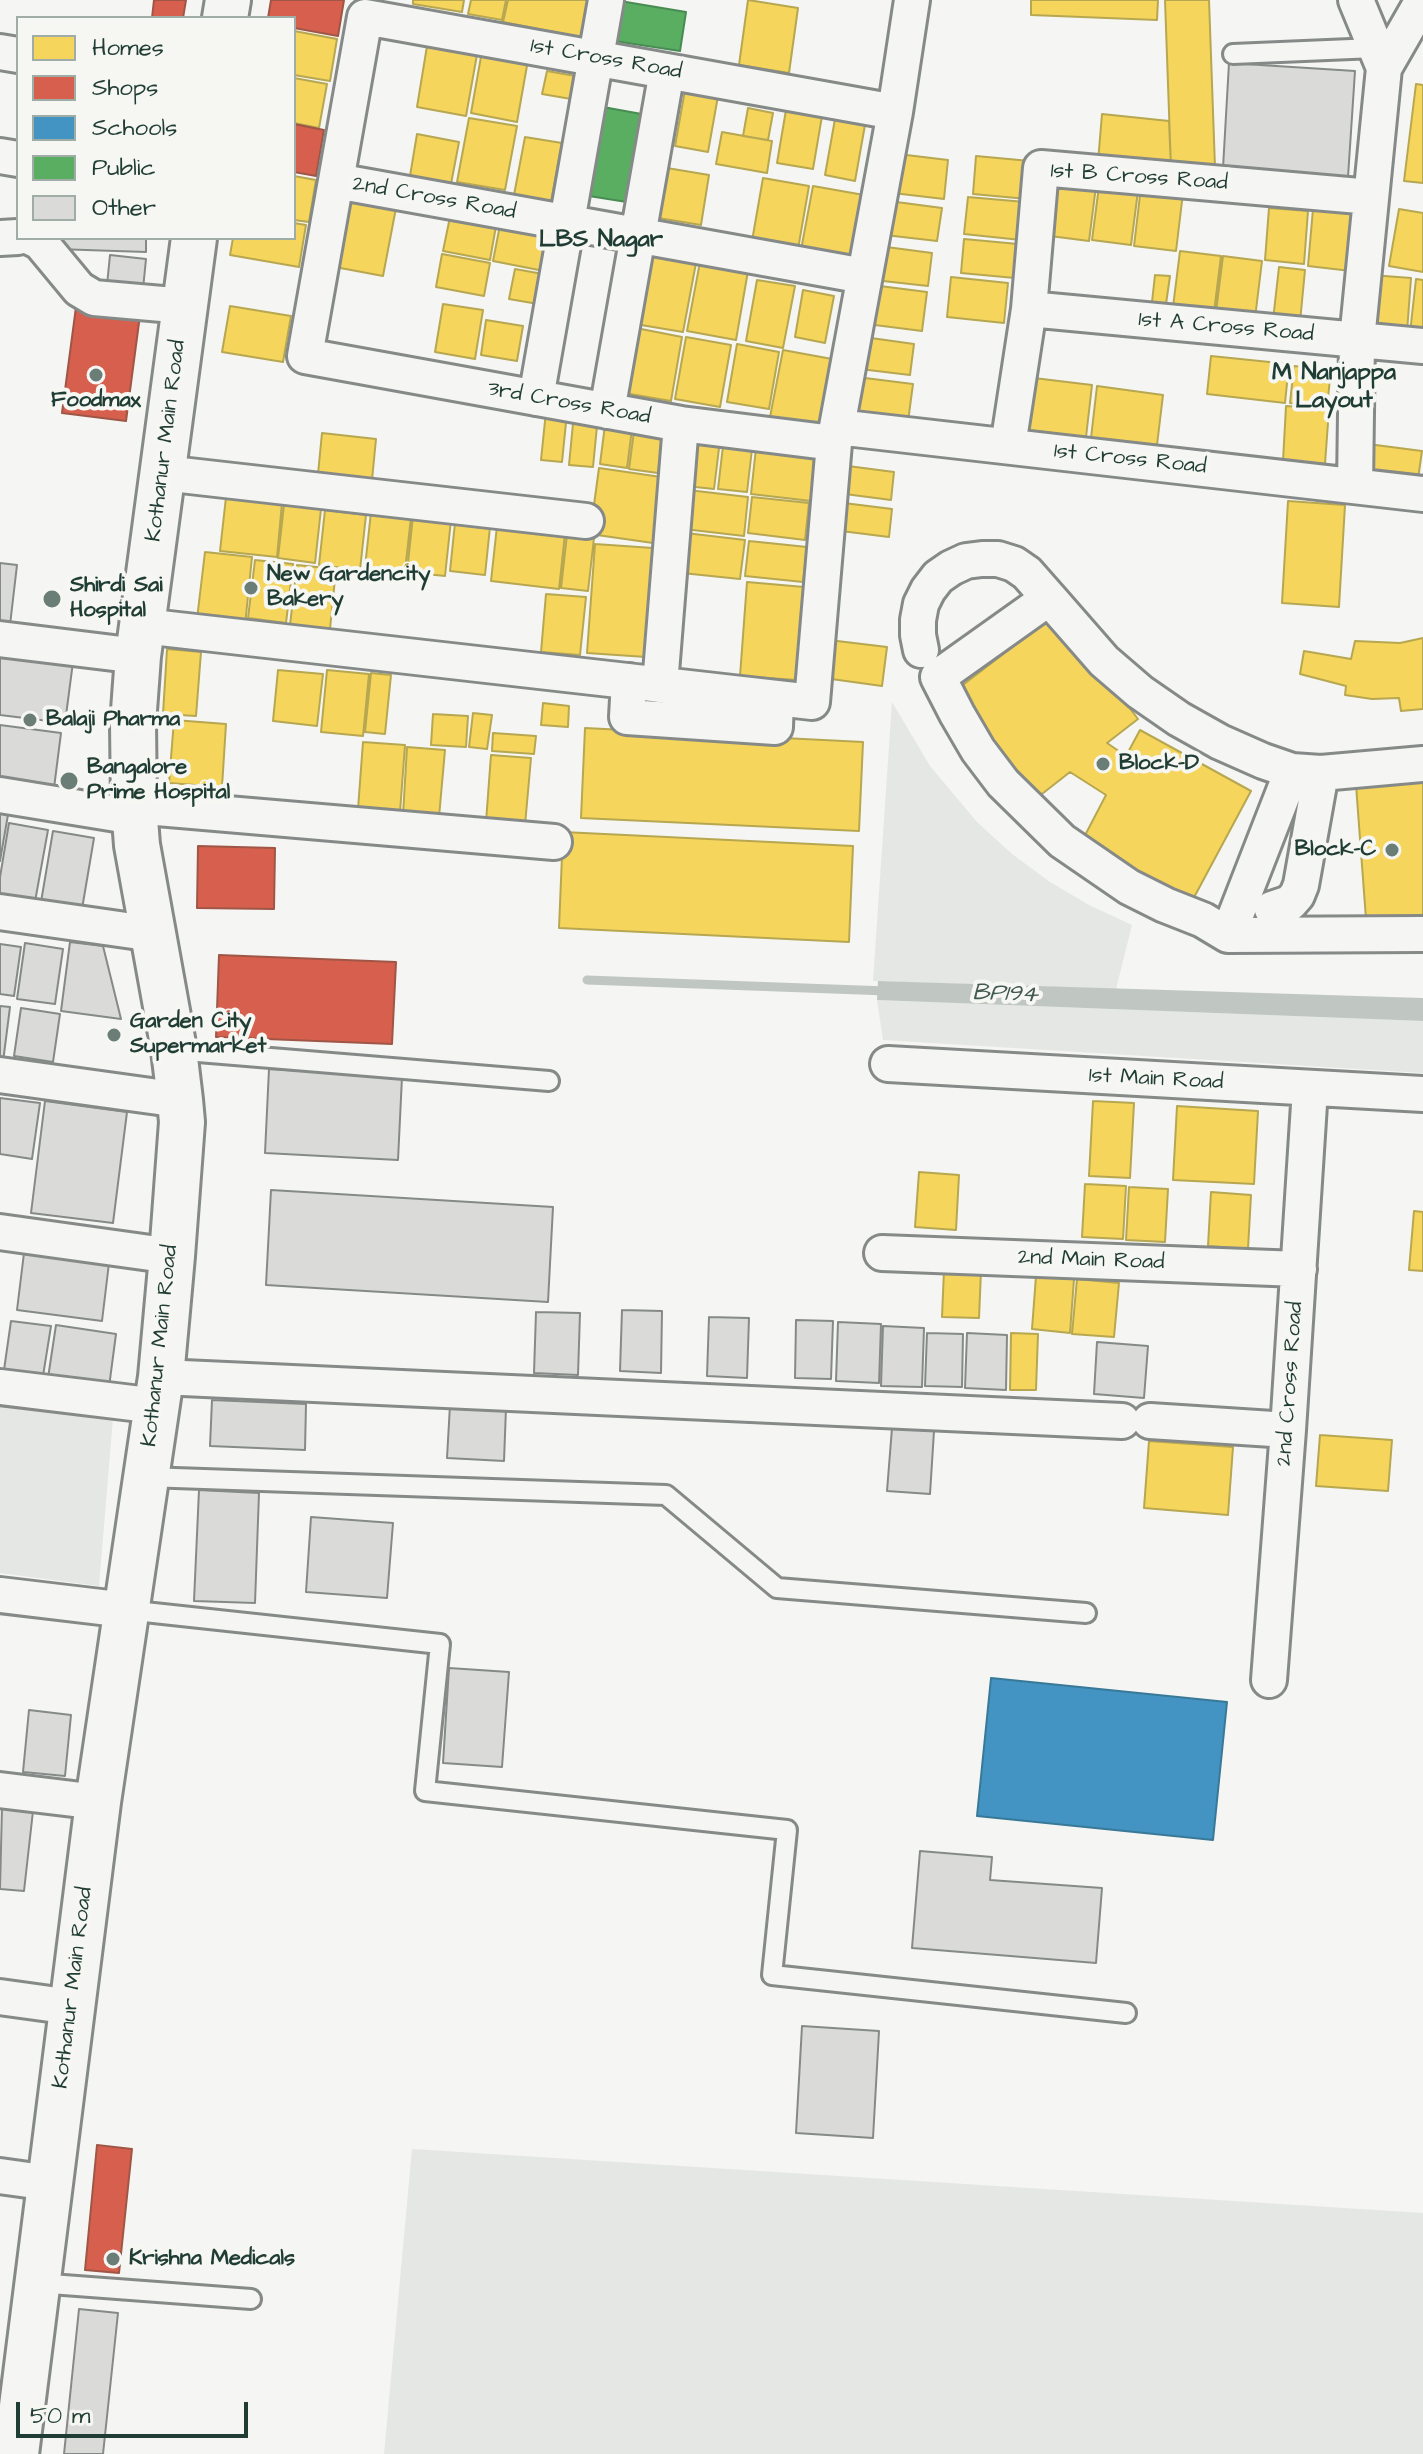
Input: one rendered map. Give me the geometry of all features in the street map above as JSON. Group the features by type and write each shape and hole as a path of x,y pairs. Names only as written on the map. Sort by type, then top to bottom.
{"main road":[{"name":"Kothanur Main Road","path":"16,2454 13,2371 37,2283 98,1802 159,1392 172,1256 182,1122 174,1050 137,845 133,724 140,641 194,240"}],"street":[{"path":"536,398 606,0"},
{"path":"0,639 140,641 645,683 812,702 835,435 895,112 912,0"},
{"path":"1355,486 1357,340 1380,58 1356,0"},
{"path":"1380,58 1423,0"},
{"name":"1st Cross Road","path":"336,181 365,17 895,112"},
{"path":"607,411 667,71"},
{"name":"1st B Cross Road","path":"1008,446 1029,309 1041,168 1371,197"},
{"name":"2nd Cross Road","path":"336,181 864,276"},
{"name":"3rd Cross Road","path":"336,181 305,356 681,424 835,435"},
{"path":"36,240 79,289 94,298 185,306"},
{"name":"1st A Cross Road","path":"1029,309 1423,346"},
{"path":"681,424 645,683 627,717 775,727 776,698"},
{"name":"1st Cross Road","path":"835,435 1008,446 1423,494"},
{"path":"163,473 586,521"},
{"path":"921,650 918,635 921,604 938,577 966,561 998,559 1014,564 1027,573 1081,637 1140,692 1220,742 1263,761 1306,772 1423,764"},
{"path":"1049,598 938,677 978,750 1003,783 1062,841 1129,887 1203,920 1228,935 1423,934"},
{"path":"1272,909 1290,903 1301,885 1306,772"},
{"path":"1228,935 1306,772"},
{"path":"0,795 135,812 554,842"},
{"path":"0,912 154,934"},
{"name":"1st Main Road","path":"888,1064 1423,1094"},
{"path":"0,1075 180,1100"},
{"name":"2nd Cross Road","path":"1269,1680 1310,1089"},
{"path":"0,1232 172,1256"},
{"name":"2nd Main Road","path":"882,1253 1299,1269"},
{"path":"0,1387 1136,1421 1288,1430"},
{"path":"0,1595 126,1610"},
{"path":"0,1790 98,1802"},
{"path":"0,1997 72,2007"},
{"path":"0,2176 50,2183"}],"lane":[{"path":"1233,54 1380,58"},
{"path":"174,1050 549,1081"},
{"path":"146,1477 666,1495 777,1588 1086,1613"},
{"path":"126,1610 440,1644 425,1791 787,1830 772,1975 1126,2013"},
{"path":"37,2283 251,2299"}],"shaded area":[{"path":"892,702 930,766 977,822 1012,854 1050,882 1132,925 1116,989 873,981"},
{"path":"877,1000 1423,1021 1423,1073 883,1040"},
{"path":"0,1404 113,1418 99,1586 0,1573"},
{"path":"412,2149 1423,2213 1423,2454 384,2454"}],"water":[{"path":"878,981 1423,998 1423,1021 877,1000"}],"building: Homes":[{"path":"413,0 464,0 462,12 413,4"},
{"path":"471,0 506,0 502,20 468,14"},
{"path":"508,0 597,0 589,39 503,22"},
{"path":"748,0 798,8 789,73 739,65"},
{"path":"1031,0 1158,0 1157,20 1031,15"},
{"path":"1165,0 1209,0 1215,167 1171,168"},
{"path":"296,31 337,39 330,81 296,75"},
{"path":"428,40 478,49 466,116 417,107"},
{"path":"482,51 528,60 517,122 471,113"},
{"path":"547,71 581,77 577,100 542,94"},
{"path":"296,78 327,84 319,128 296,123"},
{"path":"1416,84 1423,85 1423,183 1404,181"},
{"path":"685,90 718,96 708,152 675,146"},
{"path":"748,108 773,113 768,140 743,136"},
{"path":"786,110 822,116 813,169 777,163"},
{"path":"1102,114 1169,121 1171,168 1098,162"},
{"path":"469,118 517,126 505,190 457,182"},
{"path":"835,119 865,125 855,181 825,175"},
{"path":"722,132 772,141 767,173 716,164"},
{"path":"417,134 459,142 451,184 410,176"},
{"path":"525,137 562,143 551,202 514,195"},
{"path":"898,154 948,160 944,199 893,193"},
{"path":"976,156 1030,161 1027,199 973,194"},
{"path":"667,168 709,175 701,225 658,218"},
{"path":"296,176 316,180 309,222 296,220"},
{"path":"763,178 809,186 798,249 752,241"},
{"path":"1057,181 1096,186 1089,241 1050,236"},
{"path":"813,186 864,195 852,259 801,250"},
{"path":"1099,186 1138,191 1131,245 1092,240"},
{"path":"1141,187 1183,193 1176,251 1134,246"},
{"path":"968,197 1025,202 1021,240 964,234"},
{"path":"348,199 396,208 383,276 335,267"},
{"path":"889,201 942,208 937,241 885,235"},
{"path":"1269,208 1308,211 1304,264 1265,260"},
{"path":"1313,209 1357,213 1351,271 1308,266"},
{"path":"1399,209 1423,213 1423,272 1389,266"},
{"path":"450,217 496,226 490,260 443,251"},
{"path":"296,223 306,225 299,267 230,255 233,240 296,240"},
{"path":"500,225 551,235 544,271 493,261"},
{"path":"964,239 1018,244 1015,278 961,273"},
{"path":"879,246 932,253 928,286 874,280"},
{"path":"1180,251 1221,256 1214,312 1173,307"},
{"path":"442,254 490,263 484,296 436,287"},
{"path":"647,254 696,263 683,332 635,324"},
{"path":"1223,256 1262,261 1255,318 1216,312"},
{"path":"700,262 748,271 736,340 687,331"},
{"path":"1279,267 1305,270 1300,322 1273,320"},
{"path":"515,269 543,274 538,304 509,299"},
{"path":"1155,275 1170,276 1166,304 1152,302"},
{"path":"1371,275 1411,278 1407,332 1367,330"},
{"path":"951,277 1008,283 1004,323 947,317"},
{"path":"1416,279 1423,280 1423,334 1410,333"},
{"path":"757,280 795,286 783,348 746,341"},
{"path":"872,285 927,292 922,331 867,324"},
{"path":"803,290 834,296 825,343 795,337"},
{"path":"443,304 483,310 475,359 435,352"},
{"path":"230,306 291,316 283,362 222,352"},
{"path":"486,320 523,326 517,361 481,355"},
{"path":"636,328 682,337 671,401 624,393"},
{"path":"686,337 731,345 720,407 675,399"},
{"path":"864,337 914,344 910,375 860,369"},
{"path":"737,344 779,352 769,409 727,402"},
{"path":"783,350 832,359 820,427 770,417"},
{"path":"1211,356 1289,364 1285,403 1207,394"},
{"path":"1294,366 1331,370 1327,407 1290,403"},
{"path":"857,377 913,384 907,429 852,422"},
{"path":"1034,378 1092,385 1086,437 1028,430"},
{"path":"1097,386 1163,395 1157,445 1091,438"},
{"path":"1286,406 1329,409 1325,464 1283,461"},
{"path":"546,411 567,413 562,462 541,460"},
{"path":"574,413 598,416 593,467 569,465"},
{"path":"605,425 632,429 627,468 600,464"},
{"path":"634,431 663,436 658,473 629,469"},
{"path":"322,433 376,439 372,480 318,474"},
{"path":"692,437 720,440 714,489 686,486"},
{"path":"1368,444 1422,451 1418,479 1364,472"},
{"path":"723,446 752,449 747,492 718,489"},
{"path":"756,448 816,455 811,501 751,494"},
{"path":"848,466 894,472 891,500 845,494"},
{"path":"599,468 661,477 653,543 590,534"},
{"path":"688,490 748,497 744,536 684,529"},
{"path":"226,497 282,503 277,557 220,551"},
{"path":"752,497 809,503 805,540 748,533"},
{"path":"1288,501 1345,505 1339,607 1282,603"},
{"path":"844,503 892,509 889,537 841,531"},
{"path":"284,505 321,509 315,563 278,558"},
{"path":"325,510 366,515 360,570 319,565"},
{"path":"371,512 411,517 405,571 365,567"},
{"path":"413,516 451,520 445,576 407,572"},
{"path":"455,523 490,527 485,575 450,571"},
{"path":"497,526 565,534 559,589 491,581"},
{"path":"686,533 745,540 740,579 682,573"},
{"path":"567,535 594,538 588,591 561,588"},
{"path":"749,541 807,547 803,582 745,576"},
{"path":"595,544 653,548 646,657 587,653"},
{"path":"205,552 252,557 245,625 197,619"},
{"path":"255,560 293,564 286,623 248,618"},
{"path":"297,565 336,569 330,629 290,625"},
{"path":"747,582 804,587 797,680 740,676"},
{"path":"546,594 586,597 580,655 541,652"},
{"name":"Block-D","path":"1057,613 1138,719 1107,743 1126,756 1140,730 1251,791 1191,903 1081,843 1106,795 1070,772 1033,801 951,694"},
{"path":"1423,638 1423,709 1401,711 1399,698 1372,699 1345,695 1346,686 1300,674 1304,651 1351,659 1355,641 1400,643"},
{"path":"829,640 887,647 882,686 824,678"},
{"path":"167,649 201,652 196,716 163,714"},
{"path":"278,670 323,674 317,726 273,721"},
{"path":"327,670 369,674 363,736 321,732"},
{"path":"371,673 391,675 385,734 365,732"},
{"path":"543,703 569,706 568,727 541,725"},
{"path":"473,713 492,715 487,749 469,747"},
{"path":"433,714 468,716 466,747 431,745"},
{"path":"174,720 226,724 222,787 169,783"},
{"path":"585,728 863,742 859,831 581,818"},
{"path":"493,733 536,736 534,754 492,751"},
{"path":"363,742 405,745 400,812 358,809"},
{"path":"407,747 445,750 439,817 403,815"},
{"path":"491,755 531,758 525,825 486,822"},
{"name":"Block-C","path":"1423,780 1423,915 1366,919 1356,785"},
{"path":"563,832 853,846 849,942 559,928"},
{"path":"1093,1101 1134,1103 1130,1178 1089,1176"},
{"path":"1177,1106 1258,1111 1254,1184 1173,1180"},
{"path":"919,1172 959,1175 956,1230 915,1227"},
{"path":"1085,1184 1126,1186 1123,1239 1082,1237"},
{"path":"1129,1187 1168,1189 1165,1242 1126,1240"},
{"path":"1211,1192 1251,1195 1248,1249 1208,1246"},
{"path":"1414,1211 1423,1212 1423,1271 1409,1270"},
{"path":"944,1270 981,1271 979,1318 942,1317"},
{"path":"1036,1276 1074,1279 1070,1333 1032,1329"},
{"path":"1077,1279 1119,1283 1114,1337 1072,1334"},
{"path":"1011,1333 1038,1334 1036,1390 1010,1390"},
{"path":"1320,1435 1392,1440 1388,1491 1316,1486"},
{"path":"1149,1441 1233,1447 1228,1515 1144,1508"}],"building: Shops":[{"path":"154,0 186,0 183,16 152,16"},
{"path":"271,0 344,0 338,36 296,28 296,16 268,16"},
{"path":"296,124 324,130 316,176 296,172"},
{"path":"76,307 140,315 126,421 62,413"},
{"path":"198,846 275,848 274,909 197,908"},
{"path":"219,955 396,962 392,1044 216,1037"},
{"path":"97,2145 132,2149 119,2273 85,2270"}],"building: Schools":[{"path":"991,1678 1227,1702 1213,1840 977,1816"}],"building: Public":[{"path":"620,1 686,12 680,51 614,41"},
{"path":"603,107 647,115 633,203 589,196"}],"building: Other":[{"path":"1229,63 1355,71 1348,177 1223,168"},
{"path":"57,240 146,240 146,252 56,249"},
{"path":"110,255 146,259 143,289 107,285"},
{"path":"0,563 17,565 10,625 0,624"},
{"path":"0,652 73,662 65,723 0,715"},
{"path":"0,725 61,733 54,788 0,781"},
{"path":"0,801 10,803 0,861"},
{"path":"9,823 48,830 34,907 0,901 0,877"},
{"path":"53,831 94,838 82,909 41,902"},
{"path":"70,942 103,946 121,1019 61,1011"},
{"path":"25,943 63,949 55,1004 17,999"},
{"path":"0,944 21,947 14,996 0,994"},
{"path":"0,1006 10,1007 3,1062 0,1061"},
{"path":"21,1008 60,1014 53,1062 14,1056"},
{"path":"269,1069 402,1077 398,1160 265,1153"},
{"path":"0,1098 40,1103 32,1159 0,1154"},
{"path":"45,1101 127,1112 113,1223 31,1213"},
{"path":"271,1190 553,1207 548,1302 266,1285"},
{"path":"24,1253 109,1263 102,1321 17,1310"},
{"path":"622,1310 662,1311 661,1373 620,1371"},
{"path":"536,1312 580,1313 578,1375 534,1373"},
{"path":"709,1317 749,1318 747,1378 707,1376"},
{"path":"796,1320 833,1321 831,1379 795,1378"},
{"path":"11,1321 51,1326 43,1376 4,1370"},
{"path":"838,1322 881,1324 879,1383 836,1381"},
{"path":"56,1325 116,1334 109,1387 48,1378"},
{"path":"883,1326 924,1328 922,1387 881,1386"},
{"path":"927,1333 963,1334 962,1387 925,1386"},
{"path":"967,1333 1007,1335 1006,1390 965,1388"},
{"path":"1097,1342 1148,1346 1144,1398 1094,1394"},
{"path":"212,1400 306,1404 305,1450 210,1446"},
{"path":"450,1405 506,1408 504,1461 447,1458"},
{"path":"892,1428 934,1431 930,1494 887,1491"},
{"path":"199,1490 259,1493 255,1603 194,1601"},
{"path":"311,1517 393,1523 387,1598 306,1592"},
{"path":"449,1668 509,1672 502,1767 443,1763"},
{"path":"29,1710 71,1715 65,1776 23,1772"},
{"path":"2,1807 33,1811 24,1891 0,1889"},
{"path":"920,1851 992,1857 990,1880 1102,1888 1096,1963 912,1948"},
{"path":"802,2026 879,2031 873,2138 796,2133"},
{"path":"79,2309 118,2313 103,2454 64,2454"}],"waterway":[{"name":"BP194","path":"587,980 887,991"}],"place":[{"name":"Foodmax","path":"96,375"},
{"name":"New Gardencity Bakery","path":"251,588"},
{"name":"Shirdi Sai Hospital","path":"52,599"},
{"name":"Balaji Pharma","path":"30,720"},
{"name":"Block-D","path":"1103,764"},
{"name":"Bangalore Prime Hospital","path":"69,781"},
{"name":"Block-C","path":"1392,850"},
{"name":"Garden City Supermarket","path":"114,1035"},
{"name":"Krishna Medicals","path":"113,2259"}],"district":[{"name":"LBS Nagar","path":"601,241"},
{"name":"M Nanjappa Layout","path":"1334,388"}]}
